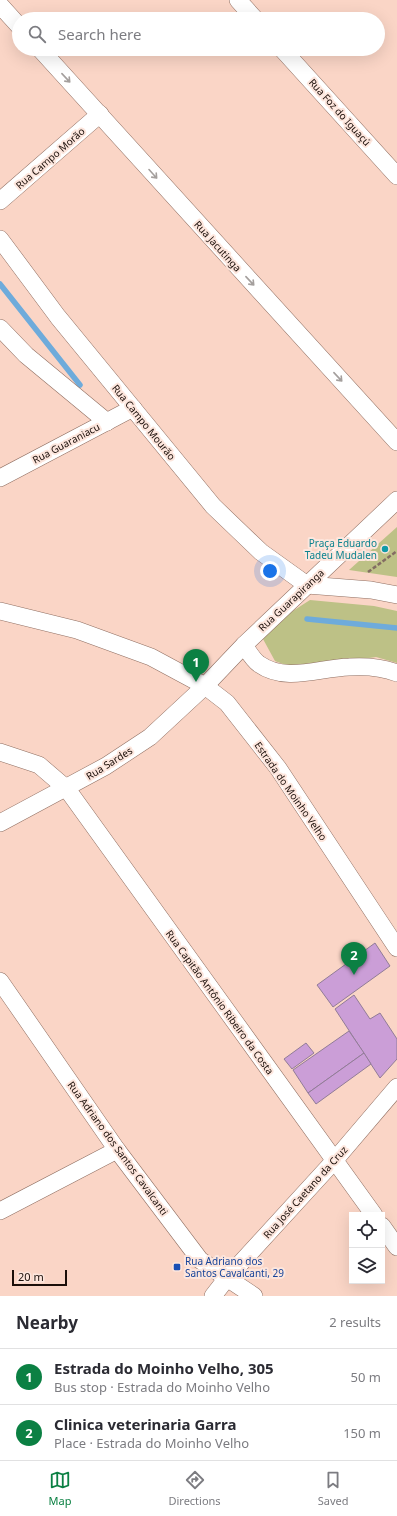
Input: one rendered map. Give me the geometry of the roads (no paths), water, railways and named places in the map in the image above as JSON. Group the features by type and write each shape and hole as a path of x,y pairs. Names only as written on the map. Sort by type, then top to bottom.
{"street":[{"path":"238,0 249,12"},
{"path":"0,5 12,18"},
{"name":"Rua Jacutinga","path":"46,56 397,442"},
{"name":"Rua Foz do Iguaçú","path":"288,56 397,176"},
{"name":"Rua Campo Morão","path":"0,202 100,114"},
{"name":"Rua Campo Mourão","path":"0,239 58,316 213,506 260,552 307,585"},
{"path":"0,328 26,355 107,422"},
{"name":"Rua Guaraniacu","path":"0,478 133,408"},
{"name":"Rua Guarapiranga","path":"205,686 244,645 397,500"},
{"path":"307,585 371,590 397,595"},
{"name":"Estrada do Moinho Velho","path":"0,611 77,630 151,657 205,686 227,702 278,768 397,948"},
{"path":"244,645 258,664 274,672 290,674 349,667 384,668 397,674"},
{"name":"Rua Sardes","path":"0,823 67,789 106,766 150,737 205,686"},
{"name":"Rua Capitão Antônio Ribeiro da Costa","path":"0,752 39,765 67,789 372,1212"},
{"name":"Rua Adriano dos Santos Cavalcanti","path":"0,981 118,1150 200,1260 254,1296"},
{"name":"Rua José Caetano da Cruz","path":"213,1296 227,1278 334,1161 397,1086"},
{"path":"0,1211 118,1150"},
{"path":"385,1230 397,1247"}],"waterway":[{"path":"0,284 80,385"},
{"path":"307,619 397,628"}],"place":[{"name":"Praça Eduardo Tadeu Mudalen","path":"385,549"},
{"name":"Estrada do Moinho Velho, 305","path":"196,682"},
{"name":"Clinica veterinaria Garra","path":"354,975"},
{"name":"Rua Adriano dos Santos Cavalcanti, 29","path":"177,1267"}]}
